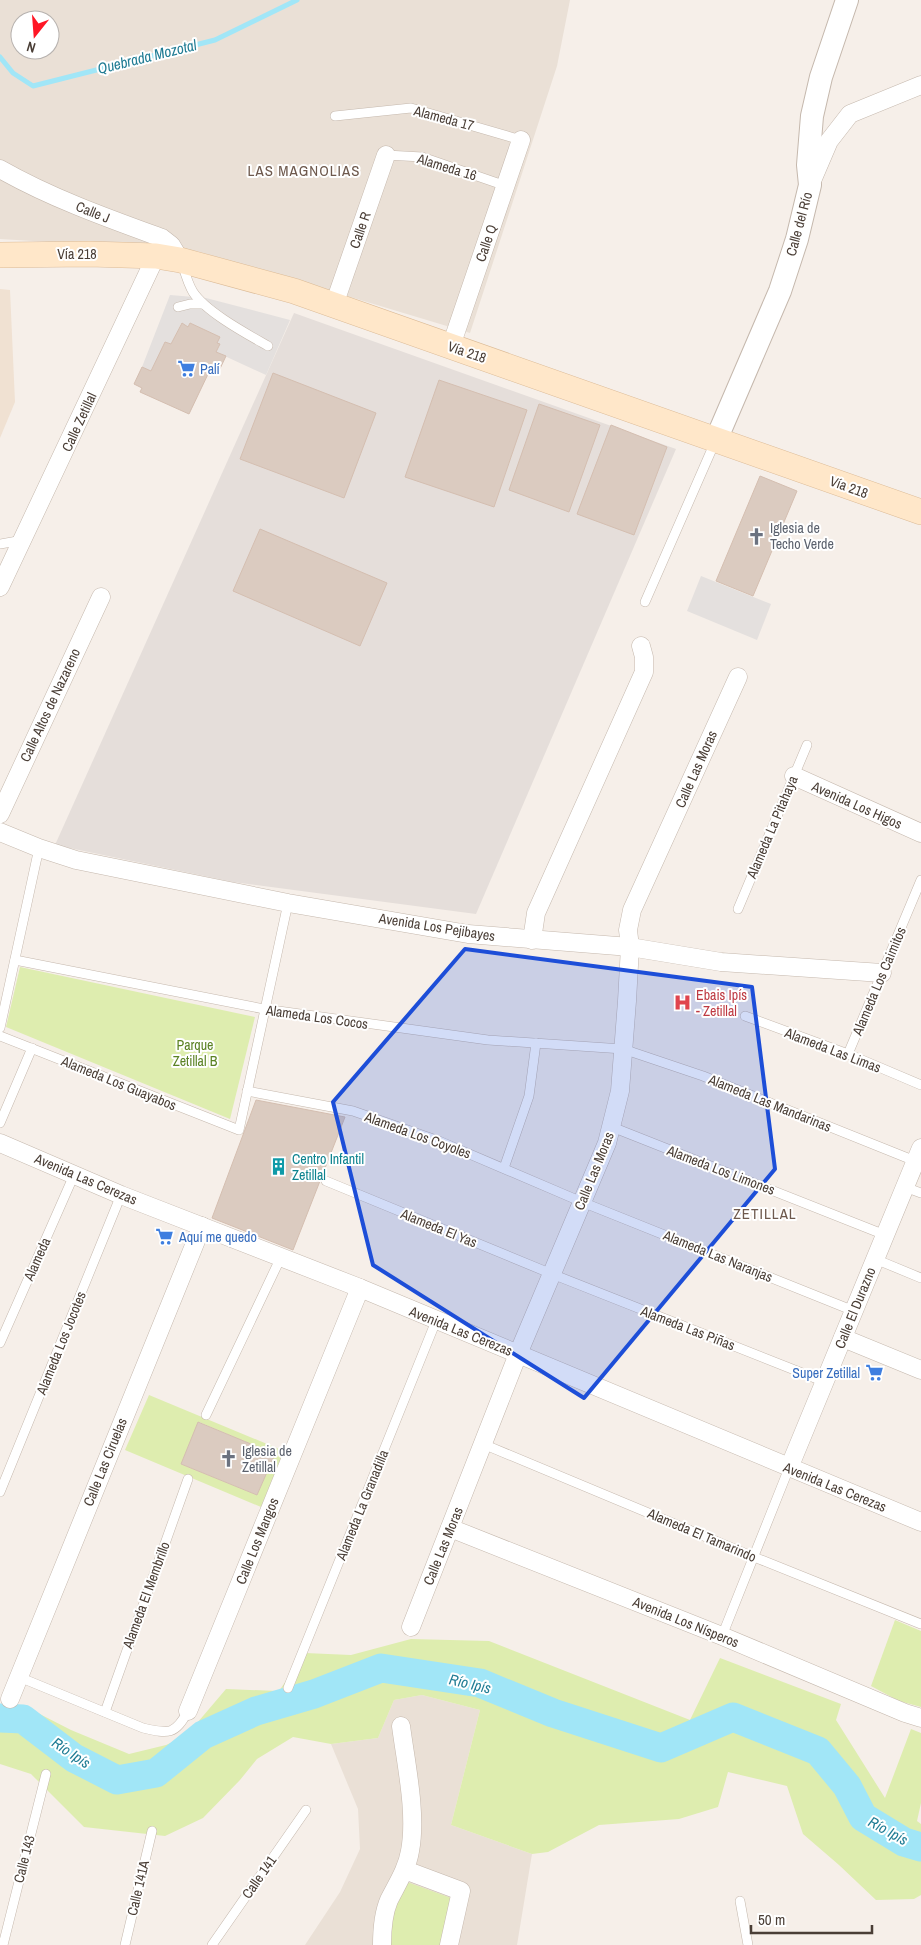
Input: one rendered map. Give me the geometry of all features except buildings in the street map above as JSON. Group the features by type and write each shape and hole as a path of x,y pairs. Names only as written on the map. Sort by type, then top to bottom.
{"main road":[{"name":"Vía 218","path":"0,255 90,254 156,256 180,260 294,291 921,512"}],"street":[{"name":"Calle del Río","path":"716,440 780,291 797,239 810,185 808,165 812,116 821,77 847,0"},
{"path":"810,185 829,141 850,114 921,85"},
{"name":"Calle Q","path":"452,346 521,140"},
{"name":"Calle R","path":"334,305 386,155"},
{"name":"Calle J","path":"0,168 24,182 66,201 162,238 171,245 180,260"},
{"name":"Calle Zetillal","path":"0,587 156,256"},
{"name":"Calle Altos de Nazareno","path":"0,814 101,597"},
{"path":"532,940 536,913 644,672 644,657 641,646"},
{"name":"Calle Las Moras","path":"411,1627 518,1354 607,1143 620,1091 630,947 628,930 632,910 738,677"},
{"name":"Avenida Los Higos","path":"794,776 921,833"},
{"name":"Avenida Los Pejibayes","path":"0,832 39,848 76,860 288,903 468,934 630,947 721,962 882,973"},
{"name":"Avenida Las Cerezas","path":"0,1143 121,1195 360,1288 921,1522"},
{"name":"Calle El Durazno","path":"789,1468 885,1235 913,1190 918,1155"},
{"name":"Calle Las Ciruelas","path":"10,1699 202,1226"},
{"name":"Calle Los Mangos","path":"188,1711 360,1288"},
{"path":"843,1338 921,1370"},
{"name":"Avenida Los Nísperos","path":"450,1528 722,1636 905,1714 921,1718"},
{"path":"382,1945 382,1928 388,1902 405,1870 410,1852 412,1816 401,1726"},
{"path":"405,1870 461,1891 449,1945"}],"lane":[{"name":"Alameda 17","path":"335,116 411,108 521,140"},
{"name":"Alameda 16","path":"386,155 422,157 506,186"},
{"path":"180,260 192,290 202,304 243,332 268,346"},
{"path":"178,308 190,304 202,304"},
{"path":"645,602 716,440"},
{"path":"0,544 23,540"},
{"name":"Alameda La Pitahaya","path":"738,909 807,745"},
{"path":"0,1028 39,848"},
{"name":"Alameda Los Caimitos","path":"848,1054 921,880"},
{"path":"247,1091 288,903"},
{"name":"Alameda Los Cocos","path":"15,960 264,1009 488,1040 623,1049"},
{"name":"Alameda Las Limas","path":"745,1016 848,1054 921,1086"},
{"name":"Alameda Los Guayabos","path":"0,1036 238,1130 247,1091"},
{"path":"504,1168 529,1096 536,1043"},
{"path":"0,1123 32,1048"},
{"name":"Alameda Las Mandarinas","path":"623,1049 704,1076 918,1155"},
{"name":"Alameda Los Coyoles","path":"247,1091 353,1111 439,1141 582,1202"},
{"name":"Alameda Los Limones","path":"612,1127 885,1235"},
{"name":"Alameda","path":"0,1343 74,1175"},
{"name":"Alameda El Yas","path":"326,1181 552,1274"},
{"name":"Alameda Los Jocotes","path":"0,1492 121,1195"},
{"name":"Alameda Las Naranjas","path":"582,1202 854,1311"},
{"path":"206,1415 281,1257"},
{"path":"875,1259 921,1278"},
{"name":"Alameda Las Piñas","path":"552,1274 825,1382"},
{"name":"Alameda La Granadilla","path":"288,1688 436,1321"},
{"name":"Alameda El Tamarindo","path":"484,1444 754,1557 921,1624"},
{"path":"722,1636 789,1468"},
{"name":"Alameda El Membrillo","path":"104,1712 188,1479"},
{"path":"19,1676 143,1728 162,1733 174,1731 181,1725 188,1711"},
{"name":"Calle 143","path":"2,1945 46,1774"},
{"name":"Calle 141","path":"212,1945 306,1810"},
{"name":"Calle 141A","path":"125,1945 152,1831"},
{"path":"740,1901 748,1945"}],"highlighted area":[{"path":"465,949 752,987 775,1169 584,1398 373,1265 333,1102"}],"shaded area":[{"path":"0,0 570,0 557,66 470,333 197,251 0,239"},
{"path":"0,289 10,290 15,402 0,438"},
{"path":"170,295 206,298 290,320 266,375 216,352 220,345 217,343 220,337 190,323 188,327 181,324 171,344 165,342 151,371 142,367"},
{"path":"294,313 676,449 476,914 233,882 55,845"},
{"path":"701,576 771,604 757,640 687,611"},
{"path":"422,1695 480,1710 451,1825 532,1854 517,1945 305,1945 340,1892 360,1849 358,1809 331,1744 378,1738 394,1700"}],"green space":[{"name":"Parque Zetillal B","path":"20,967 255,1017 230,1119 6,1027"},
{"path":"149,1395 284,1451 261,1507 125,1450","holes":["199,1422 274,1454 257,1495 181,1464"]},
{"path":"895,1620 921,1631 921,1707 899,1701 871,1686"},
{"path":"411,1639 489,1641 690,1720 720,1658 841,1704 836,1720 885,1798 911,1729 921,1733 921,1803 917,1821 921,1824 921,1895 914,1899 876,1900 803,1834 787,1786 728,1772 718,1807 679,1819 599,1825 548,1852 532,1854 451,1825 480,1710 422,1695 394,1700 378,1738 331,1744 293,1737 257,1759 240,1780 203,1818 165,1836 84,1827 31,1774 0,1764 0,1706 24,1706 71,1730 129,1754 166,1745 186,1736 226,1689 279,1691 305,1653 351,1655"},
{"path":"407,1882 454,1899 444,1945 390,1945 393,1909"}],"waterway":[{"name":"Quebrada Mozotal","path":"0,57 13,73 33,86 215,40 297,0"},
{"name":"Río Ipís","path":"0,1718 23,1719 74,1758 117,1780 156,1773 203,1735 256,1711 314,1694 381,1668 480,1683 553,1713 661,1748 733,1717 818,1751 847,1786 863,1817 904,1842 921,1847"}],"place":[{"name":"Palí","path":"186,369"},
{"name":"Iglesia de Techo Verde","path":"756,536"},
{"name":"Ebais Ipís - Zetillal","path":"682,1003"},
{"name":"Centro Infantil Zetillal","path":"278,1167"},
{"name":"Aquí me quedo","path":"165,1237"},
{"name":"Super Zetillal","path":"874,1373"},
{"name":"Iglesia de Zetillal","path":"228,1459"}],"district":[{"name":"LAS MAGNOLIAS","path":"304,171"},
{"name":"ZETILLAL","path":"765,1214"}]}
